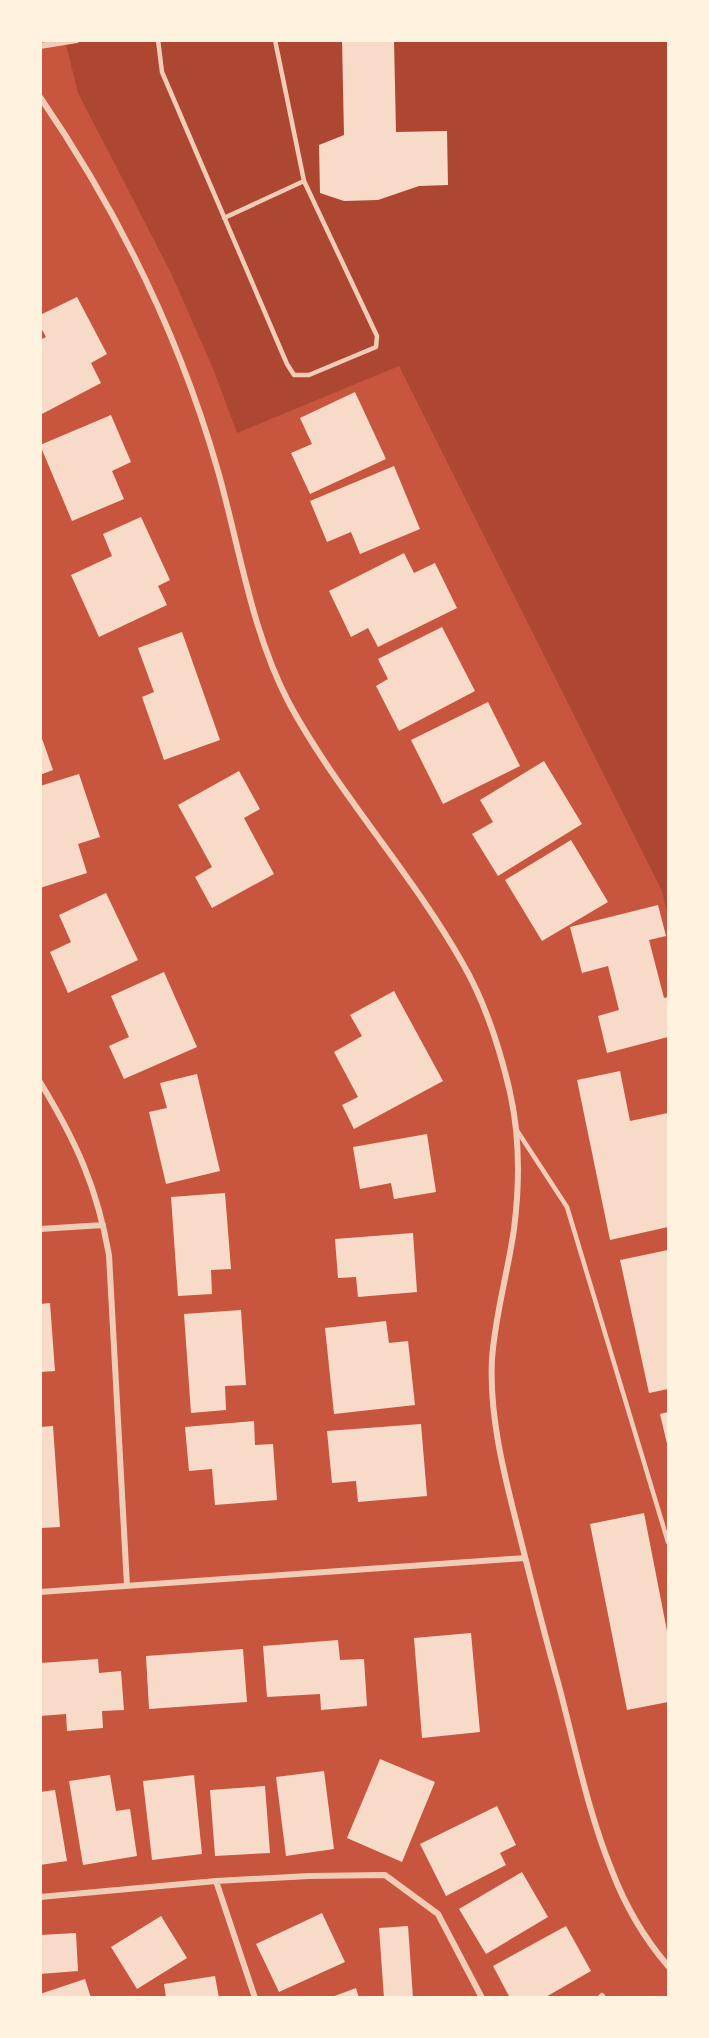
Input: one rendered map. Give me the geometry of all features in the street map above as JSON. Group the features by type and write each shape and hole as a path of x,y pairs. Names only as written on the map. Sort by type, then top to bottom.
{"street":[{"path":"40,46 76,40"},
{"path":"40,97 76,149 149,287 186,373 218,471 252,613 268,658 290,704 332,771 407,876 464,965 484,1009 499,1052 509,1089 516,1130 518,1180 514,1230 498,1313 492,1362 497,1439 525,1558 596,1826 612,1873 635,1919 669,1966"},
{"path":"40,1082 66,1125 88,1173 109,1255 127,1586"},
{"path":"40,1229 103,1225"},
{"path":"40,1592 525,1558"},
{"path":"40,1897 216,1881 385,1875 438,1914 483,1998"},
{"path":"216,1881 255,1998"}],"lane":[{"path":"158,40 162,72 287,364 294,375 309,375 376,347 377,336 304,181 275,40"},
{"path":"224,218 304,181"},
{"path":"516,1130 567,1207 669,1542"}],"shaded area":[{"path":"65,41 668,41 668,916 662,891 399,366 237,433 214,371 171,273 78,93"}],"building":[{"path":"342,40 394,40 396,132 447,131 448,185 419,186 378,200 344,201 320,193 319,145 344,135"},
{"path":"77,297 107,354 91,363 101,383 40,415 40,340 46,337 40,326 40,315"},
{"path":"355,392 386,459 310,494 291,453 312,444 300,418"},
{"path":"111,415 131,462 112,471 124,499 72,521 40,445"},
{"path":"394,466 420,529 360,554 351,532 327,542 310,501"},
{"path":"141,517 170,580 158,586 167,605 99,637 71,575 112,556 103,534"},
{"path":"404,553 414,573 435,563 457,608 378,647 368,628 351,637 329,591"},
{"path":"442,627 475,691 399,731 376,686 388,679 378,659"},
{"path":"182,632 220,740 164,760 142,697 154,692 138,648"},
{"path":"488,702 520,766 443,804 411,740"},
{"path":"40,733 53,770 40,775"},
{"path":"544,761 582,824 498,876 472,834 493,822 480,800"},
{"path":"239,771 260,809 244,818 274,874 212,908 195,877 212,867 178,805"},
{"path":"79,774 100,837 78,844 87,873 40,888 40,786"},
{"path":"571,840 608,902 542,941 505,880"},
{"path":"106,893 138,960 68,993 50,952 71,942 59,915"},
{"path":"658,905 666,936 649,940 664,998 668,997 668,1037 607,1053 598,1016 619,1010 608,966 582,973 570,927"},
{"path":"164,972 197,1047 124,1079 109,1046 129,1037 111,996"},
{"path":"394,991 443,1081 354,1129 342,1105 358,1097 334,1052 362,1036 350,1015"},
{"path":"620,1071 630,1121 668,1113 668,1227 610,1240 577,1080"},
{"path":"197,1074 220,1171 166,1184 149,1112 167,1108 160,1083"},
{"path":"427,1134 436,1192 394,1199 391,1183 360,1189 353,1147"},
{"path":"225,1193 231,1269 211,1270 212,1294 178,1296 171,1197"},
{"path":"413,1233 417,1292 358,1297 356,1277 338,1278 335,1239"},
{"path":"668,1250 668,1389 649,1393 620,1260"},
{"path":"50,1303 55,1371 40,1372 40,1304"},
{"path":"241,1310 246,1385 225,1386 226,1410 191,1413 184,1314"},
{"path":"386,1321 389,1343 408,1341 415,1405 334,1414 325,1328"},
{"path":"668,1412 668,1448 660,1414"},
{"path":"254,1421 255,1445 273,1444 277,1500 215,1505 212,1469 189,1471 185,1427"},
{"path":"421,1424 427,1496 358,1502 356,1481 332,1483 327,1431"},
{"path":"53,1426 60,1527 40,1528 40,1427"},
{"path":"644,1513 668,1636 668,1702 627,1710 590,1524"},
{"path":"471,1633 480,1732 422,1738 414,1638"},
{"path":"338,1640 340,1660 364,1659 367,1706 321,1710 320,1694 267,1697 263,1646"},
{"path":"243,1649 247,1702 149,1709 146,1656"},
{"path":"98,1659 99,1673 121,1671 124,1710 102,1711 103,1728 67,1731 66,1714 40,1716 40,1663"},
{"path":"380,1759 435,1782 402,1862 347,1838"},
{"path":"324,1771 334,1849 286,1856 276,1777"},
{"path":"110,1775 116,1811 130,1809 137,1856 83,1865 69,1781"},
{"path":"194,1775 202,1854 152,1860 143,1781"},
{"path":"265,1786 270,1853 215,1856 210,1790"},
{"path":"55,1790 67,1861 40,1865 40,1792"},
{"path":"497,1806 516,1845 500,1853 506,1865 446,1896 420,1844"},
{"path":"522,1872 548,1917 486,1954 459,1909"},
{"path":"322,1913 345,1962 279,1992 256,1944"},
{"path":"161,1916 187,1958 137,1989 111,1947"},
{"path":"408,1926 413,1998 384,1998 379,1928"},
{"path":"566,1926 591,1971 544,1998 510,1998 493,1966"},
{"path":"76,1933 78,1971 40,1974 40,1935"},
{"path":"215,1976 219,1998 166,1998 164,1984"},
{"path":"85,1979 91,1998 40,1998 40,1994"},
{"path":"356,1988 359,1998 332,1998 332,1997"}]}
